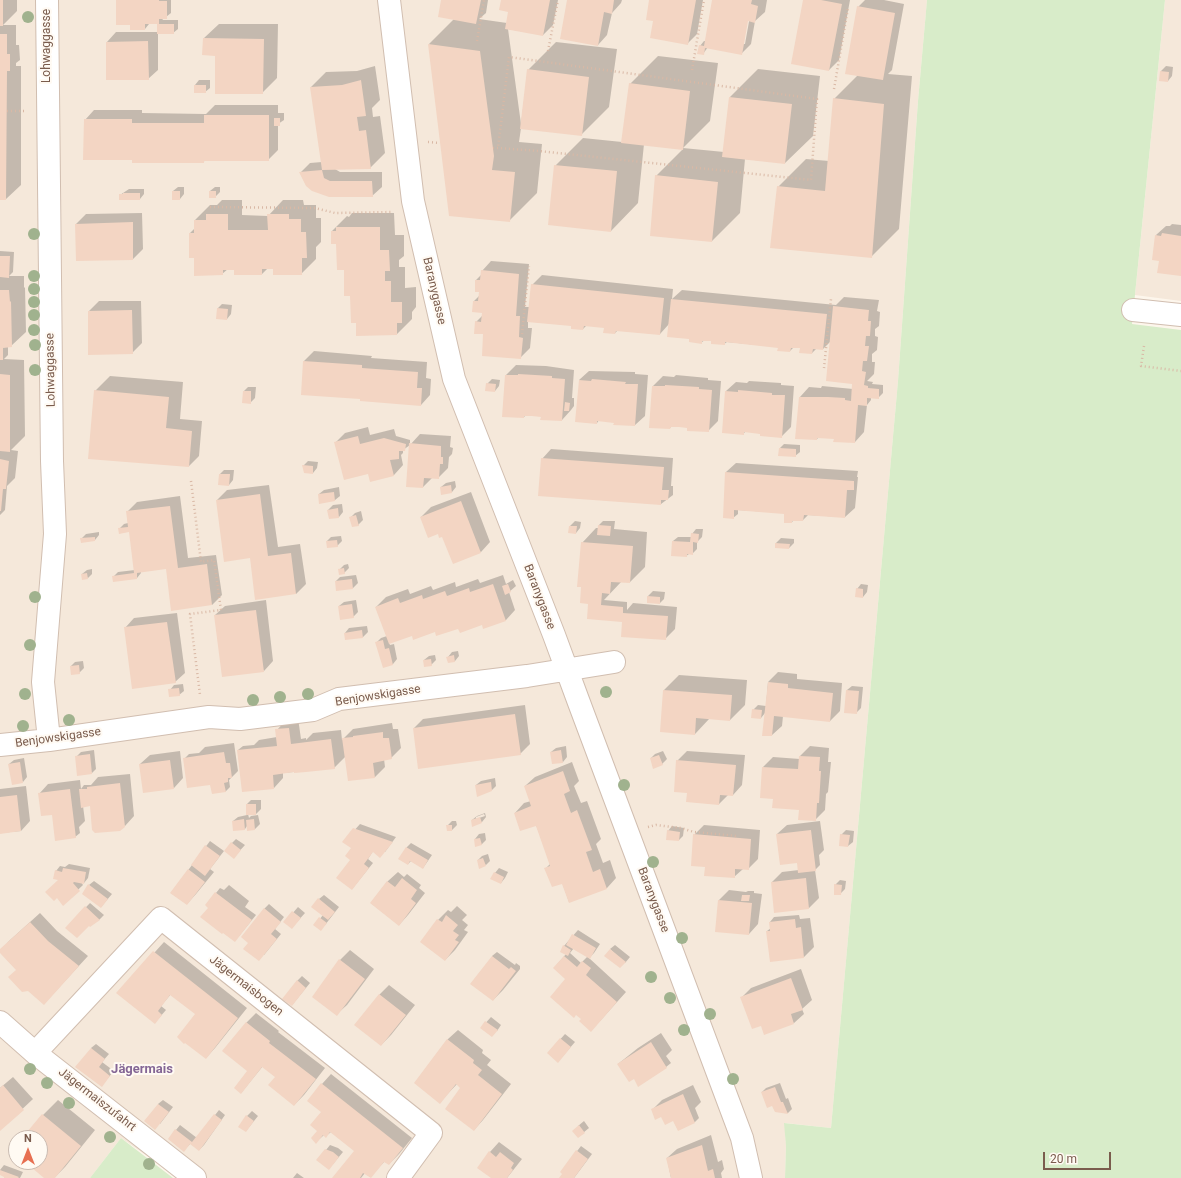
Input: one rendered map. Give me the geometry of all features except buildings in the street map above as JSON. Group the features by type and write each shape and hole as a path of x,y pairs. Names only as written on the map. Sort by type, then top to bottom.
{"street":[{"name":"Lohwaggasse","path":"47,0 52,460 55,534 44,682 49,740"},
{"name":"Baranygasse","path":"389,0 413,201 454,379 554,635 742,1138 751,1178"},
{"path":"1133,310 1181,315"},
{"name":"Benjowskigasse","path":"0,746 203,718 240,719 313,710 339,699 527,676 614,662"},
{"name":"Jägermaisbogen","path":"35,1053 161,918 431,1133 398,1178"},
{"name":"Jägermaiszufahrt","path":"0,1022 35,1053 195,1178"}],"path":[{"path":"477,41 484,0"},
{"path":"548,51 558,0"},
{"path":"692,70 704,0"},
{"path":"834,89 848,8"},
{"path":"492,148 554,152 810,180 817,99 509,57 498,148"},
{"path":"210,207 315,208 335,213 399,212"},
{"path":"522,334 529,266"},
{"path":"824,368 831,299"},
{"path":"1144,346 1141,366 1181,371"},
{"path":"191,481 201,562 214,560 221,610 190,614 203,718"},
{"path":"628,834 652,825 656,825 681,828 694,832 737,836"}],"shaded area":[{"path":"0,0 927,0 918,101 898,381 831,1128 785,1123 785,1178 179,1178 121,1138 90,1178 0,1178"},
{"path":"1165,0 1181,0 1181,301 1135,295"}],"green space":[{"path":"927,0 1165,0 1132,324 1181,330 1181,1178 785,1178 786,1146 784,1123 831,1128 898,381 918,101"},
{"path":"121,1138 173,1178 90,1178"}],"district":[{"name":"Jägermais","path":"142,1070"}]}
